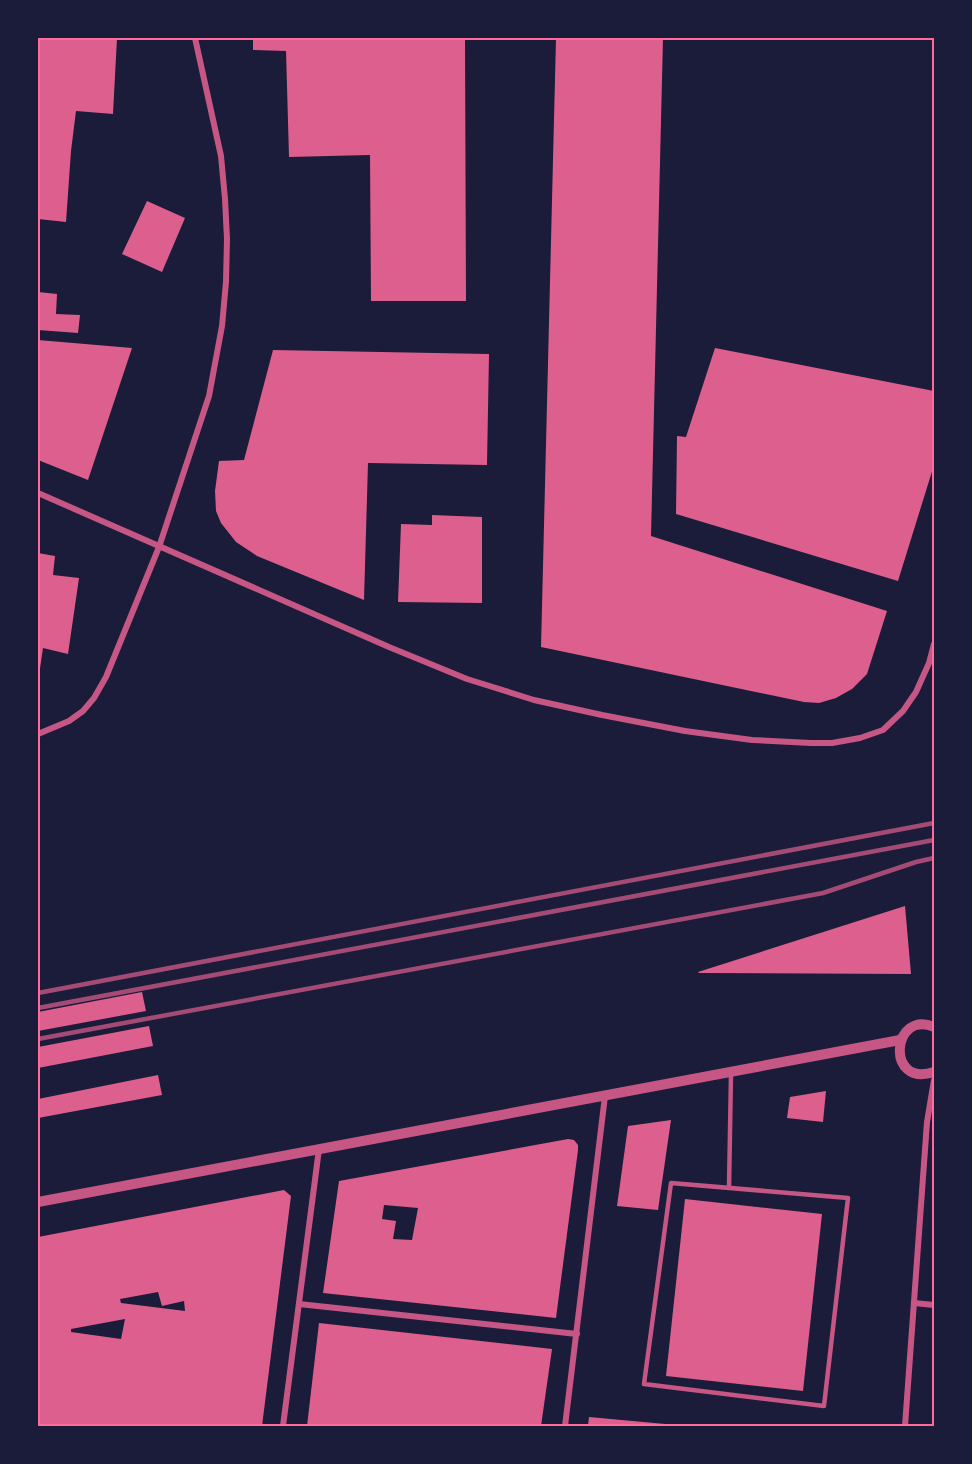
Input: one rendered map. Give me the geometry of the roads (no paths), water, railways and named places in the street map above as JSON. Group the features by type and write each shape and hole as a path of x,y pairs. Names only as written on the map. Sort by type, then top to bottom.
{"street":[{"path":"38,734 69,721 83,711 94,698 106,677 159,547 209,396 222,326 226,282 226,229 221,156 195,38"},
{"path":"38,493 467,679 534,700 685,731 752,740 811,744 860,738 883,730 903,711 916,692 929,663 934,644"},
{"path":"934,1027 921,1024 912,1028 900,1040 899,1049 900,1058 911,1071 919,1074 934,1072"},
{"path":"38,1203 900,1040"},
{"path":"905,1426 927,1122 934,1080"},
{"path":"565,1426 605,1096"},
{"path":"283,1426 319,1149"},
{"path":"914,1303 934,1305"},
{"path":"299,1304 577,1334"}],"lane":[{"path":"729,1188 731,1072"},
{"path":"671,1183 729,1188 848,1198 824,1406 644,1384 671,1183"}],"railway":[{"path":"38,993 934,823"},
{"path":"38,1008 934,840"},
{"path":"38,1039 823,893 934,858"}]}
